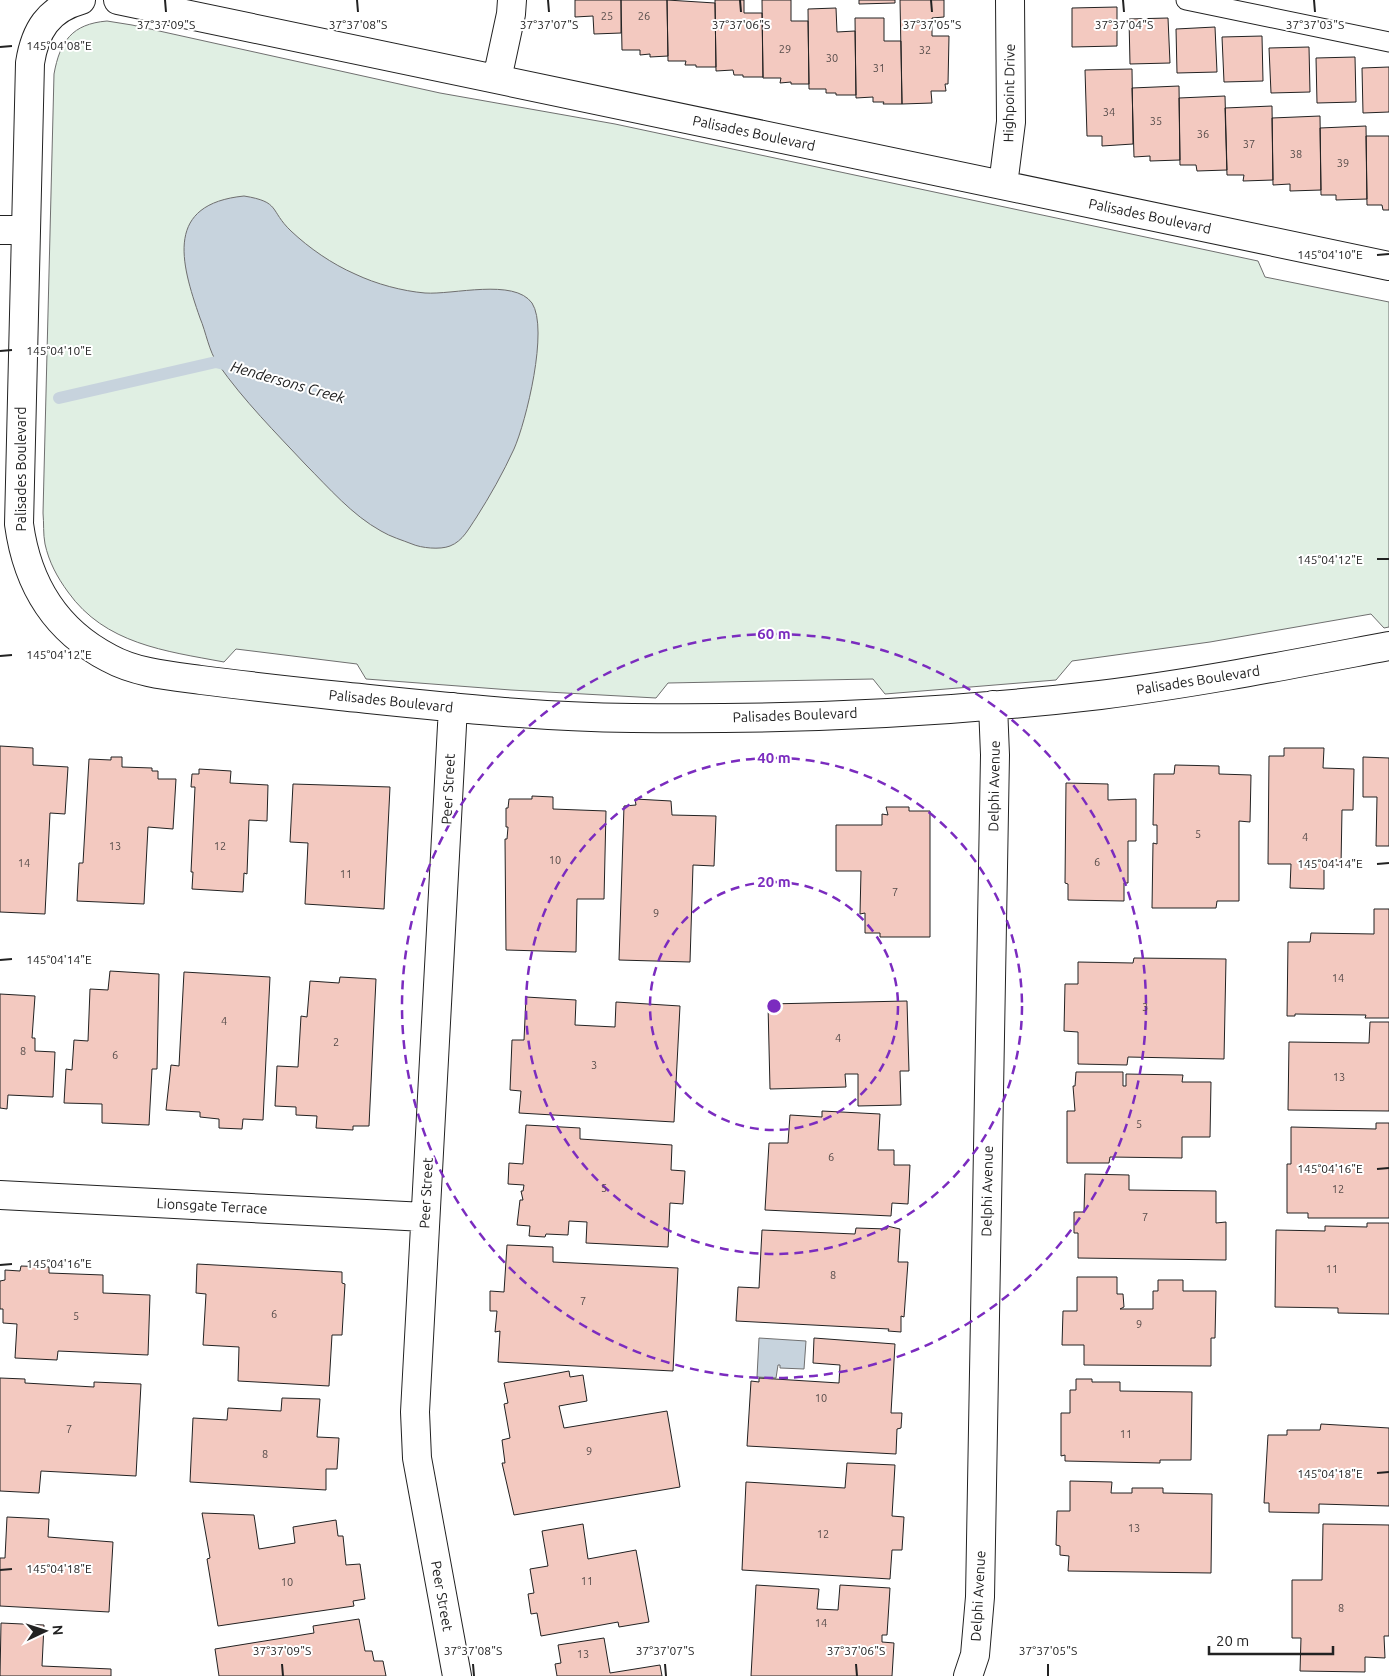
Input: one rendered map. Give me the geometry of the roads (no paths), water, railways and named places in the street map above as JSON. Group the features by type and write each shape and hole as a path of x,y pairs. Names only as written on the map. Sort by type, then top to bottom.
{"street":[{"name":"Palisades Boulevard","path":"80,0 46,8 30,63 13,230 23,333 19,524 22,545 33,580 51,610 64,626 80,640 111,660 147,671 257,688 453,707 630,718 816,716 993,705 1101,694 1199,681 1389,646"},
{"name":"Palisades Boulevard","path":"118,0 1389,266"},
{"path":"498,79 512,0"},
{"name":"Highpoint Drive","path":"1003,185 1011,122 1010,0"},
{"name":"Delphi Avenue","path":"968,1676 975,1654 980,1597 995,764 993,705"},
{"name":"Peer Street","path":"453,707 415,1412 417,1458 457,1676"},
{"name":"Lionsgate Terrace","path":"0,1195 425,1217"}],"lane":[{"path":"1186,0 1389,42"}],"water":[{"path":"244,196 256,198 269,204 291,231 329,260 355,274 380,284 425,293 498,289 523,295 532,303 537,316 537,354 534,376 519,436 505,467 476,518 455,544 436,548 416,545 393,537 370,525 332,492 272,429 238,391 215,359 187,276 184,256 185,239 190,223 201,210 219,201"},
{"path":"759,1338 806,1341 804,1369 780,1368 780,1365 778,1365 776,1378 757,1377"}],"waterway":[{"name":"Hendersons Creek","path":"59,398 216,362 232,366"}]}
